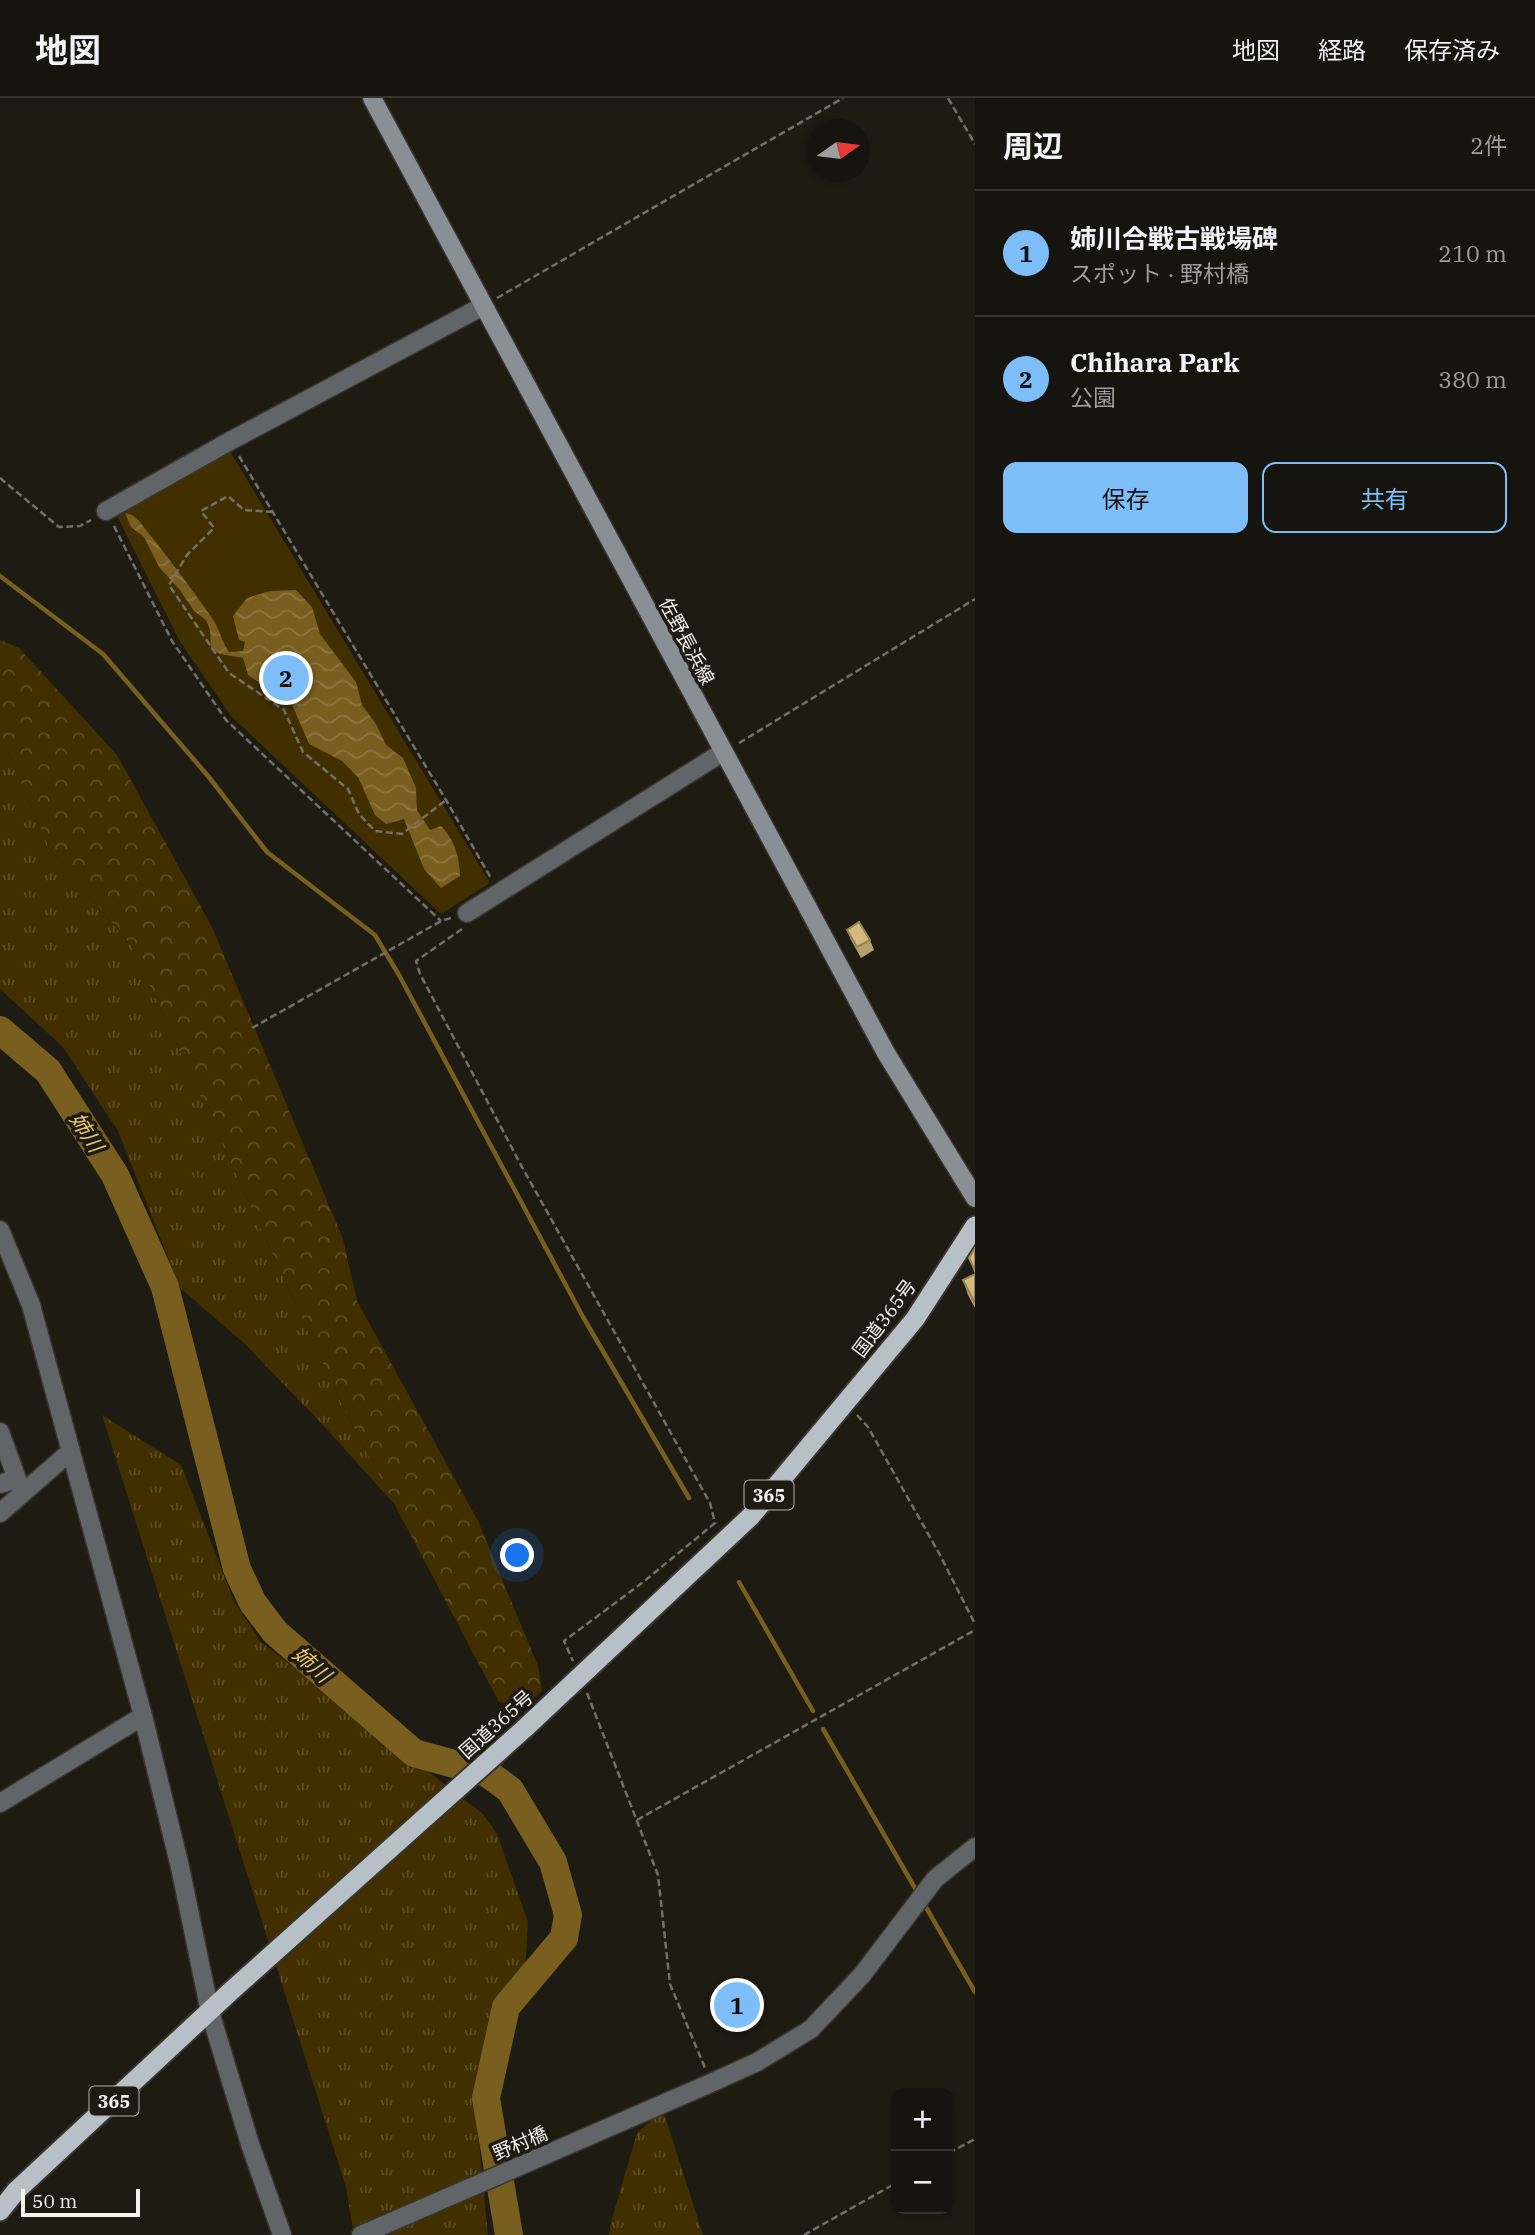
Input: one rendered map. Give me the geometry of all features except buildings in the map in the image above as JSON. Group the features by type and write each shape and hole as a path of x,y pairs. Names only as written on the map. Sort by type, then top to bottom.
{"highway":[{"name":"国道365号","path":"0,2211 16,2191 230,1992 524,1729 751,1516 915,1319 975,1227"}],"main road":[{"name":"佐野長浜線","path":"372,98 887,1053 975,1198"}],"street":[{"path":"106,511 230,441 483,306"},
{"path":"467,913 723,752"},
{"path":"0,1230 31,1305 143,1716 180,1867 210,2012 250,2144 282,2235"},
{"path":"0,1432 17,1479 0,1484"},
{"path":"0,1513 71,1451"},
{"path":"0,1803 143,1716"},
{"name":"野村橋","path":"361,2235 696,2090 757,2062 811,2029 862,1975 935,1879 975,1847"}],"path":[{"path":"483,306 843,98"},
{"path":"948,98 975,145"},
{"path":"230,441 499,892"},
{"path":"0,478 59,527 80,526 106,511 172,641 226,720 441,920"},
{"path":"273,512 244,510 228,496 201,511 214,528 187,555 169,585 229,673 284,709 303,752 348,789 359,814 375,831 402,834 446,800"},
{"path":"723,752 975,599"},
{"path":"252,1028 441,920 467,913 474,921 416,961 420,974 522,1167"},
{"path":"847,1401 868,1427 940,1555 975,1624"},
{"path":"637,1820 975,1630"},
{"path":"952,2151 975,2138"},
{"path":"804,2235 891,2186"}],"green space":[{"path":"228,448 490,883 441,914 231,716 179,640 116,514"},
{"path":"0,640 19,648 117,755 212,927 343,1239 357,1301 478,1521 538,1666 542,1691 523,1706 499,1702 341,1403 131,945 49,848 0,733"},
{"path":"0,733 49,848 131,945 341,1403 395,1505 244,1343 180,1288 118,1131 63,1047 0,989"},
{"path":"102,1415 181,1465 234,1601 261,1642 483,1814 497,1834 528,1922 525,1973 493,2013 476,2113 488,2235 354,2235 346,2187"},
{"path":"663,2110 703,2235 609,2235 637,2133"}],"water":[{"path":"125,513 139,521 177,569 215,622 229,652 243,651 245,642 239,640 233,616 247,598 270,591 296,590 312,607 320,634 356,682 362,705 376,724 386,745 403,758 416,788 417,810 430,830 441,826 453,843 460,876 441,888 424,869 404,819 386,824 375,815 358,777 342,761 309,744 290,700 248,675 243,658 220,654 211,648 210,630 206,620 194,611 180,590 159,567 144,537 131,527"}],"waterway":[{"path":"0,576 103,654 208,776 267,852 375,935 583,1317 689,1498"},
{"name":"姉川","path":"0,1030 48,1071 115,1175 165,1287 237,1569 253,1603 275,1632 414,1753 487,1773 510,1790 553,1862 568,1915 564,1938 506,2007 486,2098 509,2235"},
{"path":"739,1582 813,1711"},
{"path":"823,1729 919,1895"},
{"path":"923,1902 975,1992"}],"place":[{"name":"Chihara Park","path":"286,678"},
{"name":"姉川合戦古戦場碑","path":"737,2005"}]}
